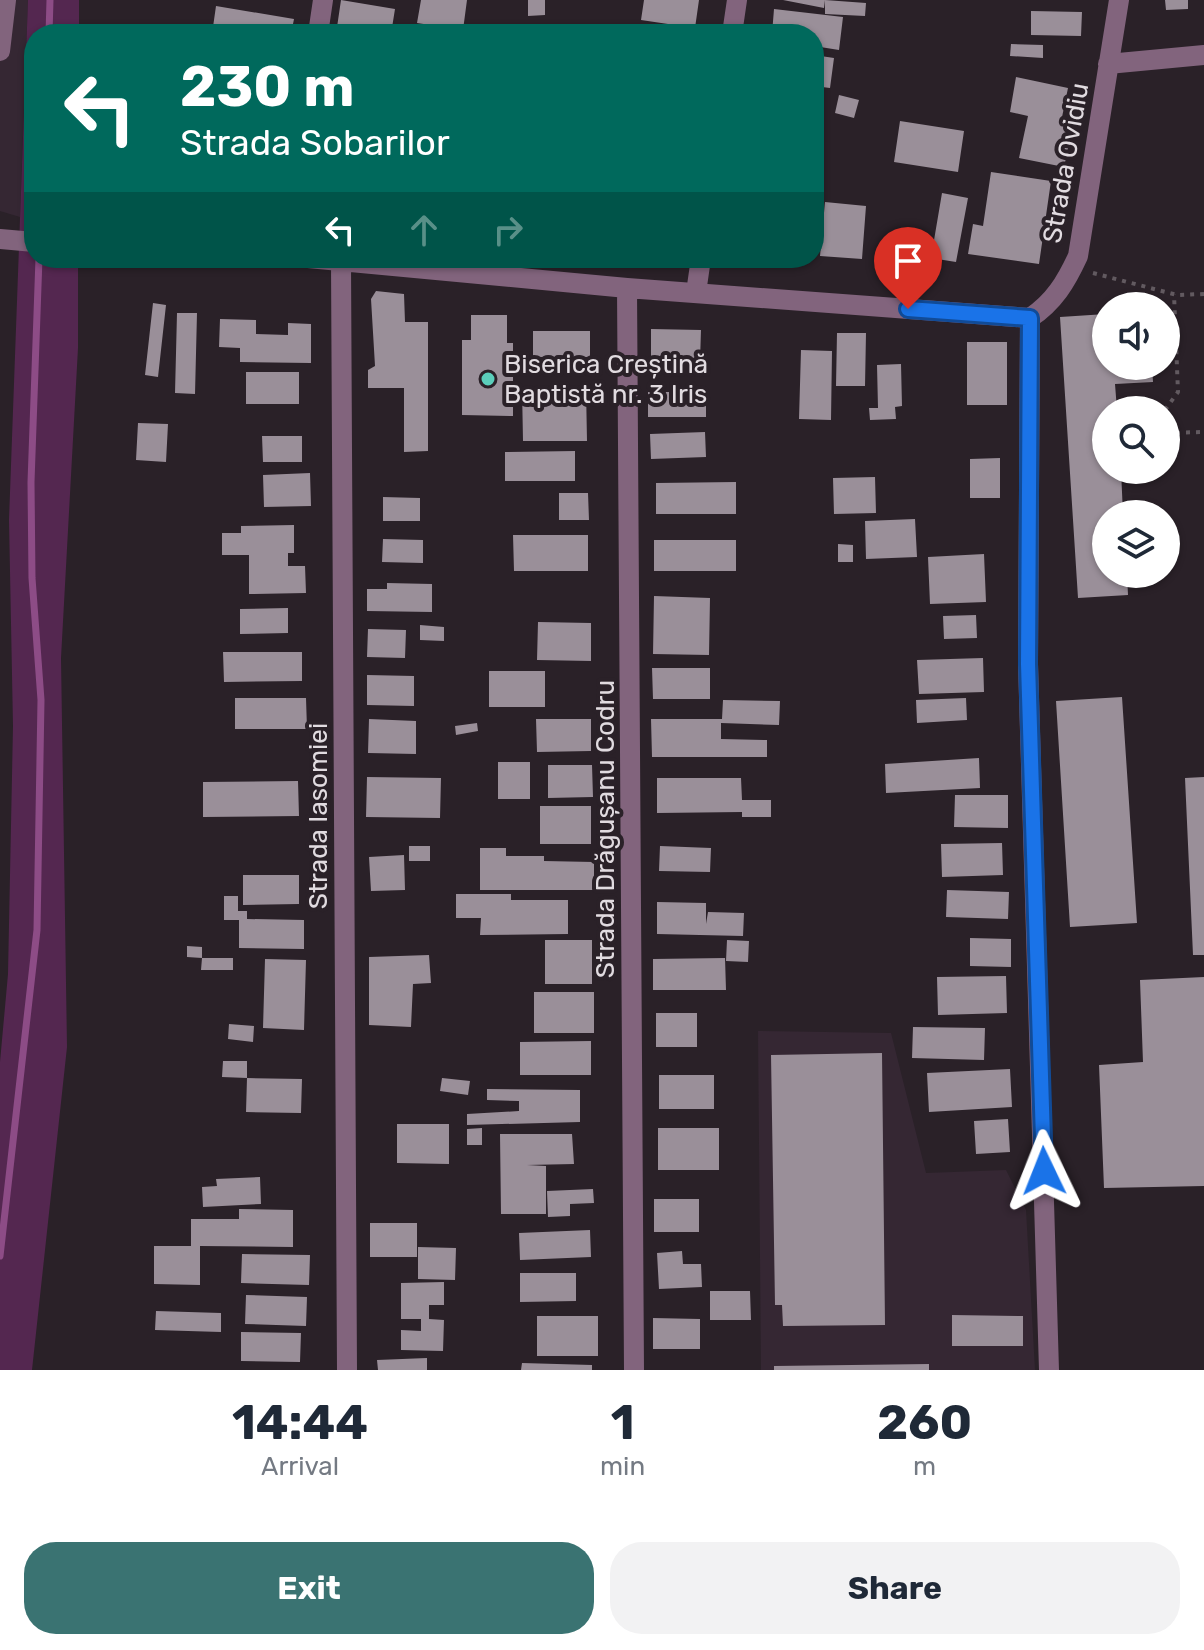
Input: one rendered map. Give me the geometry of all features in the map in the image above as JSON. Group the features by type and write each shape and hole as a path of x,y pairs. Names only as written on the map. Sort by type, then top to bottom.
{"street":[{"path":"0,51 6,0"},
{"path":"319,24 323,0"},
{"path":"733,24 737,0"},
{"name":"Strada Ovidiu","path":"1030,318 1047,307 1073,268 1084,229 1119,0"},
{"path":"1108,64 1204,55"},
{"path":"3,239 24,241"},
{"name":"Strada Iasomiei","path":"341,268 347,1370"},
{"path":"398,268 1030,318 1028,664 1049,1370"},
{"path":"696,293 700,268"},
{"name":"Strada Drăgușanu Codru","path":"627,288 634,1370"}],"path":[{"path":"1073,268 1166,292"},
{"path":"1180,294 1204,294"},
{"path":"1180,433 1204,432"}],"shaded area":[{"path":"0,0 28,0 27,24 24,24 20,217 0,211"},
{"path":"28,0 79,0 79,24 27,24"},
{"path":"24,109 24,268 78,268 78,348 61,658 67,1047 32,1370 0,1370 0,1062 8,974 13,726 9,520"},
{"path":"758,1031 891,1033 926,1173 1006,1170 1026,1210 1035,1370 761,1370"}],"building":[{"path":"341,0 395,9 393,24 337,24"},
{"path":"421,0 467,0 464,24 417,23"},
{"path":"528,0 545,0 545,15 528,16"},
{"path":"644,0 699,0 696,24 641,20"},
{"path":"783,0 825,0 824,8"},
{"path":"825,0 866,3 865,16 825,14"},
{"path":"1165,0 1188,0 1188,9 1166,10"},
{"path":"216,6 294,19 293,24 213,24"},
{"path":"774,9 843,17 839,50 824,48 824,24 773,24"},
{"path":"1031,11 1082,12 1081,36 1031,35"},
{"path":"1011,44 1043,45 1043,58 1010,56"},
{"path":"824,56 834,58 830,88 824,87"},
{"path":"1016,77 1068,88 1061,122 1073,125 1064,167 1019,158 1028,116 1010,112"},
{"path":"839,95 859,100 854,118 835,113"},
{"path":"900,121 964,131 958,172 894,162"},
{"path":"991,172 1051,181 1039,264 968,254 973,224 983,226"},
{"path":"942,193 968,198 956,262 931,258"},
{"path":"825,202 866,206 862,259 824,256"},
{"path":"376,291 404,294 405,322 428,322 428,451 404,452 404,388 368,388 368,370 375,366 371,299"},
{"path":"153,303 166,305 158,377 145,375"},
{"path":"177,313 197,313 195,394 175,393"},
{"name":"Biserica Creștină Baptistă nr. 3 Iris","path":"471,315 507,315 507,343 513,343 513,416 462,415 462,340 471,340"},
{"path":"1092,315 1092,380 1153,380 1115,384 1116,396 1092,396 1092,484 1122,484 1122,500 1092,500 1092,588 1128,588 1128,595 1078,598 1060,317"},
{"path":"220,319 256,320 256,334 288,335 288,323 311,324 311,363 240,362 240,348 219,347"},
{"path":"651,329 701,330 700,361 651,361"},
{"path":"533,331 590,331 590,357 533,357"},
{"path":"837,333 866,333 865,386 836,386"},
{"path":"967,342 1007,342 1007,405 967,405"},
{"path":"801,350 832,351 831,420 799,419"},
{"path":"901,364 902,406 895,407 896,419 870,420 869,408 878,408 877,365"},
{"path":"246,372 299,372 299,404 246,404"},
{"path":"522,388 586,388 587,441 523,441"},
{"path":"648,392 706,392 706,417 648,417"},
{"path":"138,423 168,424 166,462 136,460"},
{"path":"705,432 706,457 651,459 650,434"},
{"path":"262,436 302,436 302,462 263,462"},
{"path":"575,451 575,481 505,481 505,452"},
{"path":"1000,458 1000,498 970,498 970,459"},
{"path":"310,473 311,506 264,507 263,475"},
{"path":"875,477 876,513 834,514 833,478"},
{"path":"736,482 736,514 656,514 656,483"},
{"path":"559,493 588,493 589,520 559,520"},
{"path":"383,497 420,498 420,521 383,521"},
{"path":"915,519 917,557 866,559 865,521"},
{"path":"294,525 294,553 288,553 288,566 305,566 306,593 249,594 249,555 222,555 222,533 241,533 241,526"},
{"path":"513,535 588,535 588,571 514,571"},
{"path":"383,539 423,540 423,563 382,562"},
{"path":"654,540 736,540 736,571 654,571"},
{"path":"838,544 853,545 853,562 838,562"},
{"path":"984,554 986,602 930,604 928,557"},
{"path":"387,583 432,584 432,612 367,611 367,589 387,589"},
{"path":"654,596 710,598 709,655 653,654"},
{"path":"288,608 288,633 240,634 240,609"},
{"path":"976,615 977,638 944,639 943,616"},
{"path":"538,622 591,623 591,661 537,660"},
{"path":"420,625 444,627 444,641 420,640"},
{"path":"368,629 406,630 405,658 367,657"},
{"path":"223,652 302,652 302,681 224,682"},
{"path":"983,658 984,692 919,694 917,660"},
{"path":"652,668 710,668 710,699 653,699"},
{"path":"489,671 545,671 545,707 489,707"},
{"path":"367,675 414,676 414,706 367,705"},
{"path":"1122,697 1137,923 1070,927 1056,701"},
{"path":"235,698 306,698 307,729 235,729"},
{"path":"966,698 967,720 917,723 916,700"},
{"path":"723,700 780,701 779,725 721,723 721,739 767,740 767,757 652,757 651,719 722,719"},
{"path":"369,719 416,721 416,754 368,753"},
{"path":"536,719 591,719 591,751 537,752"},
{"path":"477,723 478,731 456,735 455,726"},
{"path":"979,758 980,788 886,793 885,764"},
{"path":"498,762 530,762 530,799 498,799"},
{"path":"548,765 592,765 593,797 548,798"},
{"path":"367,777 441,778 440,818 366,817"},
{"path":"1204,777 1204,955 1193,955 1185,778"},
{"path":"657,778 741,778 742,800 771,800 771,817 742,817 742,812 657,813"},
{"path":"298,781 299,816 203,817 203,782"},
{"path":"955,795 1008,795 1008,828 954,827"},
{"path":"540,806 591,806 591,844 540,844"},
{"path":"1002,843 1003,875 942,877 941,844"},
{"path":"409,846 430,846 430,861 409,861"},
{"path":"660,846 711,848 710,872 659,871"},
{"path":"480,848 506,848 506,856 544,856 544,861 594,862 594,890 480,890"},
{"path":"404,855 405,890 371,891 369,857"},
{"path":"243,875 299,875 299,904 243,905"},
{"path":"947,890 1009,892 1008,919 946,917"},
{"path":"456,894 511,894 511,900 568,900 568,934 480,935 481,918 456,918"},
{"path":"224,896 238,896 238,911 247,911 247,919 304,920 304,949 239,948 239,920 224,920"},
{"path":"657,902 706,903 706,924 708,912 744,913 743,936 657,934"},
{"path":"970,938 1011,939 1011,967 970,966"},
{"path":"545,940 592,940 592,984 545,984"},
{"path":"727,940 749,941 748,962 726,961"},
{"path":"187,946 202,947 202,958 187,957"},
{"path":"429,955 431,983 413,984 411,1027 369,1025 369,957"},
{"path":"202,958 233,958 233,970 201,970"},
{"path":"725,958 726,990 653,990 653,959"},
{"path":"265,959 306,960 304,1030 263,1028"},
{"path":"1006,976 1007,1013 938,1015 937,977"},
{"path":"1204,977 1204,1186 1104,1188 1099,1065 1143,1062 1140,980"},
{"path":"534,992 594,992 594,1033 534,1033"},
{"path":"656,1013 697,1013 697,1047 656,1047"},
{"path":"229,1024 254,1026 253,1042 228,1039"},
{"path":"913,1027 985,1028 984,1060 912,1058"},
{"path":"591,1041 591,1075 520,1075 520,1042"},
{"path":"882,1053 885,1325 783,1326 782,1305 775,1305 771,1055"},
{"path":"223,1061 247,1061 247,1078 222,1077"},
{"path":"1010,1069 1012,1107 929,1112 927,1073"},
{"path":"659,1075 714,1075 714,1109 659,1109"},
{"path":"247,1078 302,1079 301,1113 246,1112"},
{"path":"442,1078 470,1081 468,1095 440,1091"},
{"path":"487,1089 580,1090 580,1122 467,1125 467,1114 519,1111 519,1101 487,1100"},
{"path":"1008,1119 1010,1152 976,1154 974,1121"},
{"path":"397,1124 449,1124 449,1164 397,1163"},
{"path":"482,1128 482,1145 467,1145 467,1129"},
{"path":"658,1128 719,1128 719,1170 658,1170"},
{"path":"500,1134 572,1134 574,1164 527,1165 546,1166 546,1214 501,1214"},
{"path":"260,1177 261,1204 203,1207 202,1187 217,1186 216,1179"},
{"path":"593,1189 594,1203 570,1204 570,1216 548,1217 547,1191"},
{"path":"654,1199 699,1199 699,1232 654,1232"},
{"path":"239,1209 293,1210 293,1247 200,1246 200,1285 154,1284 154,1246 191,1246 191,1219 239,1219"},
{"path":"370,1223 417,1223 417,1257 370,1257"},
{"path":"590,1230 591,1257 520,1260 519,1233"},
{"path":"418,1247 456,1248 455,1280 418,1279"},
{"path":"682,1251 683,1264 701,1264 702,1287 659,1289 657,1253"},
{"path":"242,1254 310,1255 309,1285 241,1283"},
{"path":"520,1273 576,1273 576,1301 520,1302"},
{"path":"444,1282 444,1305 429,1305 429,1319 444,1320 443,1351 401,1350 401,1330 421,1331 421,1319 401,1319 401,1283"},
{"path":"710,1291 750,1291 751,1320 710,1320"},
{"path":"246,1295 307,1297 306,1326 245,1324"},
{"path":"156,1311 221,1313 221,1332 155,1330"},
{"path":"952,1315 1023,1316 1023,1346 952,1346"},
{"path":"537,1316 598,1316 598,1356 537,1356"},
{"path":"653,1318 700,1319 700,1349 653,1349"},
{"path":"241,1332 301,1333 300,1362 241,1361"},
{"path":"427,1358 427,1370 378,1370 377,1360"},
{"path":"522,1363 592,1365 592,1370 521,1370"},
{"path":"929,1364 929,1370 774,1370 774,1366"}],"waterway":[{"path":"49,24 50,0"},
{"path":"0,1256 37,930 41,700 32,578 31,482 39,268"}],"place":[{"name":"Biserica Creștină Baptistă nr. 3 Iris","path":"488,379"}],"route":[{"path":"908,309 1030,318 1028,664 1044,1171"}]}
